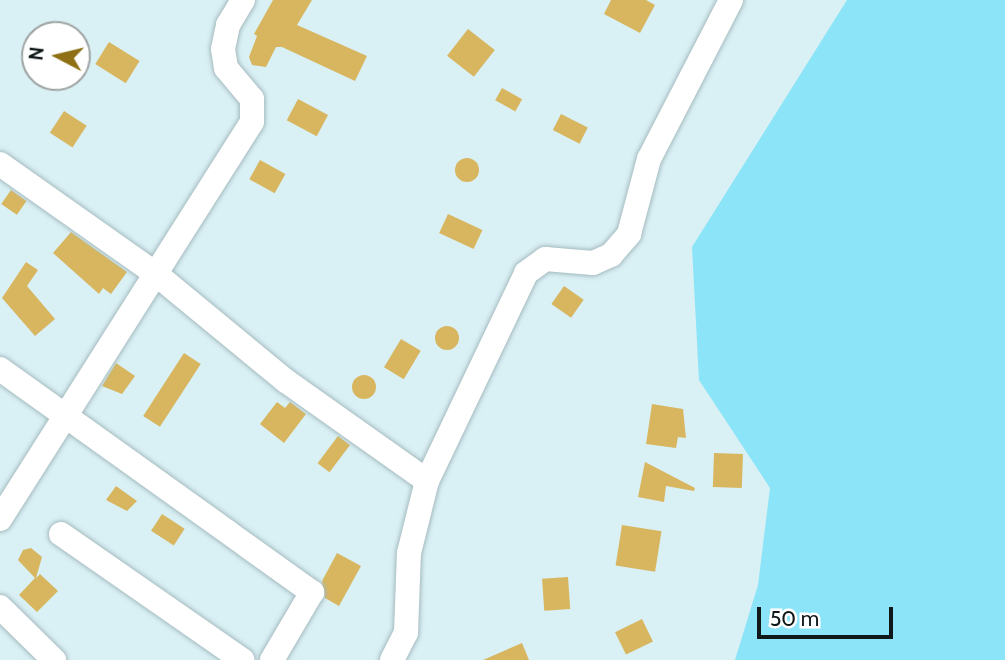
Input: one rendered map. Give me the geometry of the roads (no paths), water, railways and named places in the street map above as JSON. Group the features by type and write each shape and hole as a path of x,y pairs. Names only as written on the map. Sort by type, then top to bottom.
{"street":[{"path":"0,519 252,122 252,99 226,68 223,49 228,25 243,0"},
{"path":"392,660 406,633 409,553 428,481 526,274 545,259 593,263 611,255 629,234 649,159 731,0"},
{"path":"0,164 156,274 286,381 428,481"},
{"path":"0,369 312,592 272,660"},
{"path":"61,534 242,660"},
{"path":"0,607 54,660"}]}
